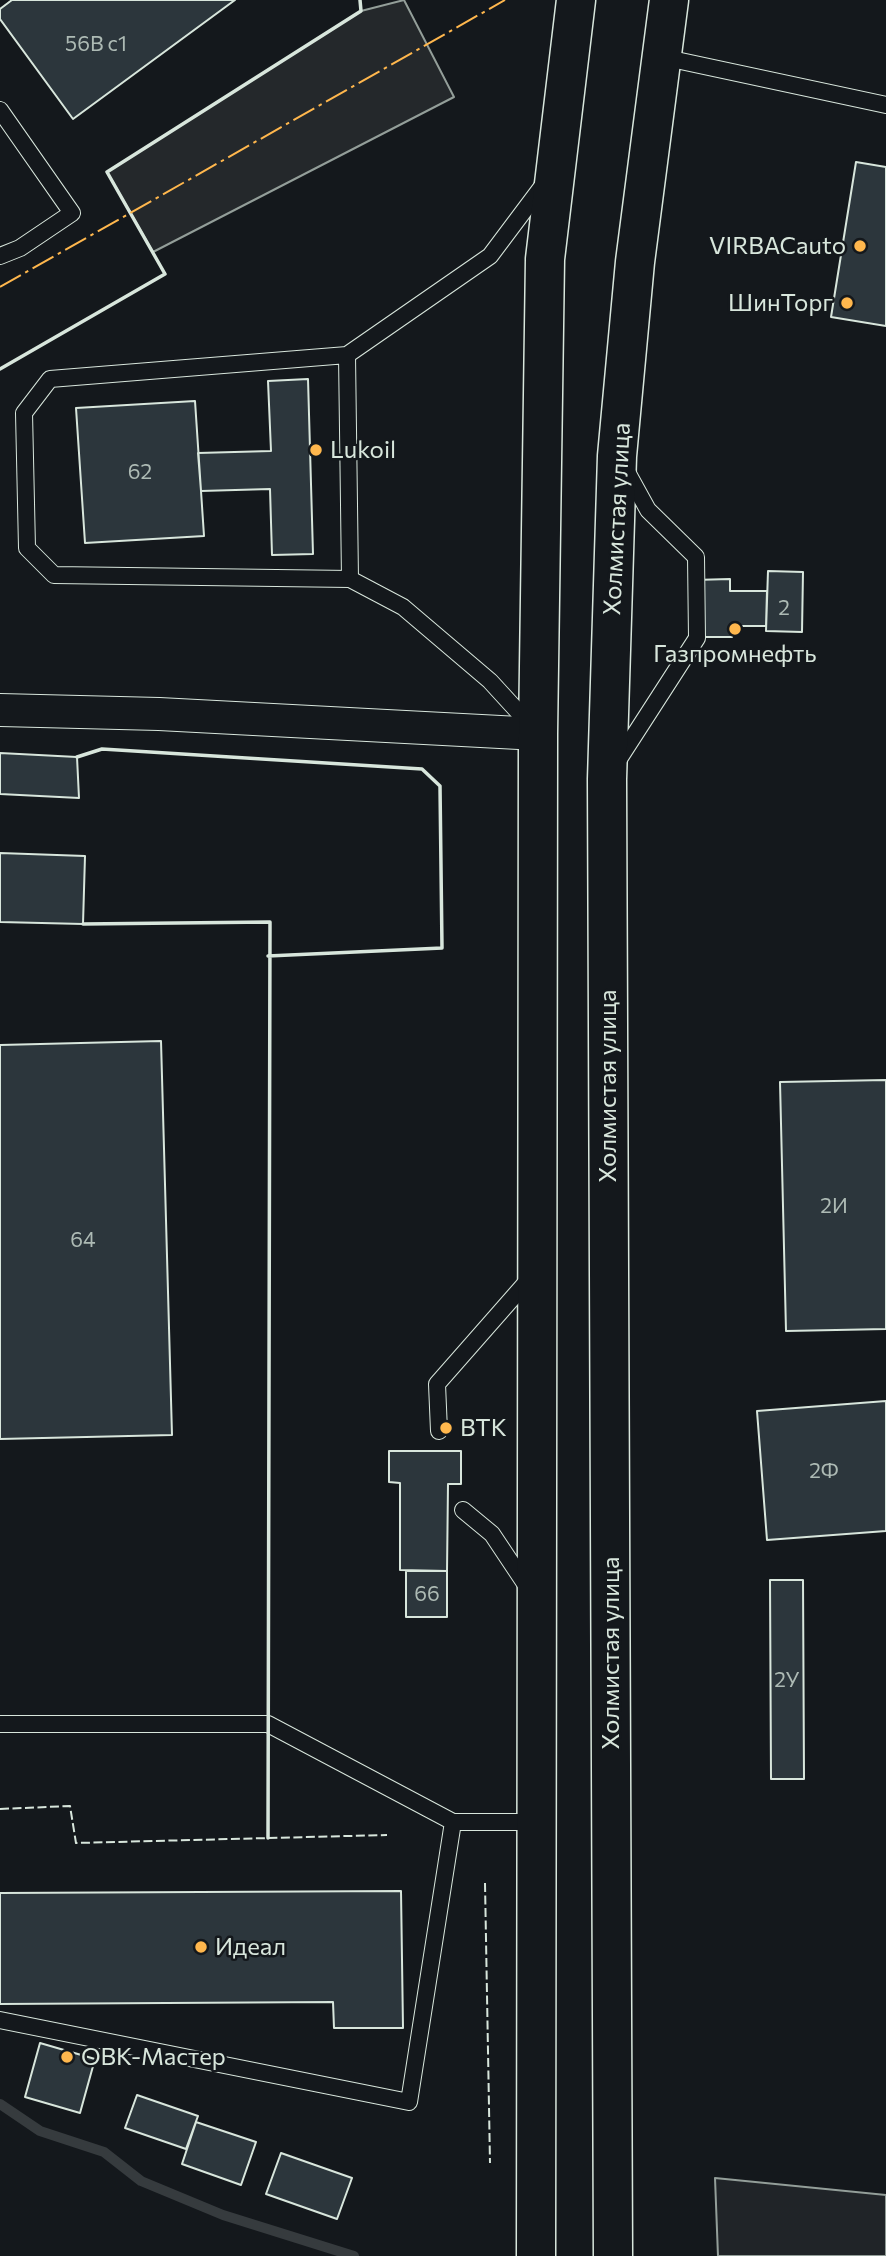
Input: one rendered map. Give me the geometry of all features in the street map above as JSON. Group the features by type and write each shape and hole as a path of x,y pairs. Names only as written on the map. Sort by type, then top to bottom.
{"highway":[{"path":"536,2256 538,734 545,259 576,0"},
{"name":"Холмистая улица","path":"613,2256 607,779 617,456 635,262 669,0"}],"street":[{"path":"0,710 159,714 538,734"}],"lane":[{"path":"662,57 886,105"},
{"path":"0,110 72,213 20,248 0,256"},
{"path":"538,734 490,681 403,607 350,579 54,575 27,548 24,413 50,379 347,355 490,256 556,168"},
{"path":"347,355 350,579"},
{"path":"607,779 697,638 696,556 648,510 617,456"},
{"path":"439,1431 437,1384 537,1270"},
{"path":"463,1510 492,1534 537,1601"},
{"path":"1,1724 268,1724 453,1822 536,1822"},
{"path":"0,2020 409,2102 453,1822"}],"shaded area":[{"path":"404,0 454,97 153,252 107,172 361,11"},
{"path":"715,2178 886,2195 886,2256 718,2256"}],"building":[{"path":"12,0 235,0 73,119 0,19 0,9"},
{"path":"856,162 886,167 886,326 831,317"},
{"path":"308,379 313,554 272,555 270,489 201,491 198,453 271,451 268,381"},
{"path":"195,401 204,536 85,543 76,408"},
{"path":"768,571 803,572 802,632 766,631"},
{"path":"730,579 730,591 767,591 766,626 732,626 732,637 694,637 694,580"},
{"path":"0,753 77,757 79,798 0,794"},
{"path":"0,853 85,856 83,924 0,922"},
{"path":"161,1041 172,1435 0,1439 0,1045"},
{"path":"886,1080 886,1329 786,1331 780,1082"},
{"path":"886,1401 886,1531 767,1540 757,1411"},
{"path":"389,1451 461,1451 461,1484 448,1484 447,1571 400,1570 400,1483 389,1482"},
{"path":"406,1571 447,1571 447,1617 406,1617"},
{"path":"770,1580 803,1580 804,1779 771,1779"},
{"name":"Идеал","path":"401,1891 403,2028 334,2028 333,2002 0,2004 0,1893"},
{"path":"40,2043 95,2059 80,2113 25,2097"},
{"path":"137,2095 198,2116 186,2149 125,2128"},
{"path":"196,2122 256,2142 241,2185 182,2164"},
{"path":"281,2153 352,2178 337,2219 266,2194"}],"waterway":[{"path":"0,2104 40,2131 104,2152 141,2181 223,2215 354,2256"}],"fence":[{"path":"0,1809 70,1806 76,1843 387,1835"},
{"path":"485,1883 490,2163"}],"wall":[{"path":"0,369 165,274 107,172 361,11 360,0"},
{"path":"77,757 102,749 422,769 440,786 442,948 268,956"},
{"path":"83,924 270,922 268,1838"}],"power":[{"path":"0,287 505,0"}],"place":[{"name":"VIRBACauto","path":"860,246"},
{"name":"ШинТорг","path":"847,303"},
{"name":"Lukoil","path":"316,450"},
{"name":"Газпромнефть","path":"735,629"},
{"name":"ВТК","path":"446,1428"},
{"name":"Идеал","path":"201,1947"},
{"name":"ОВК-Мастер","path":"67,2057"}]}
